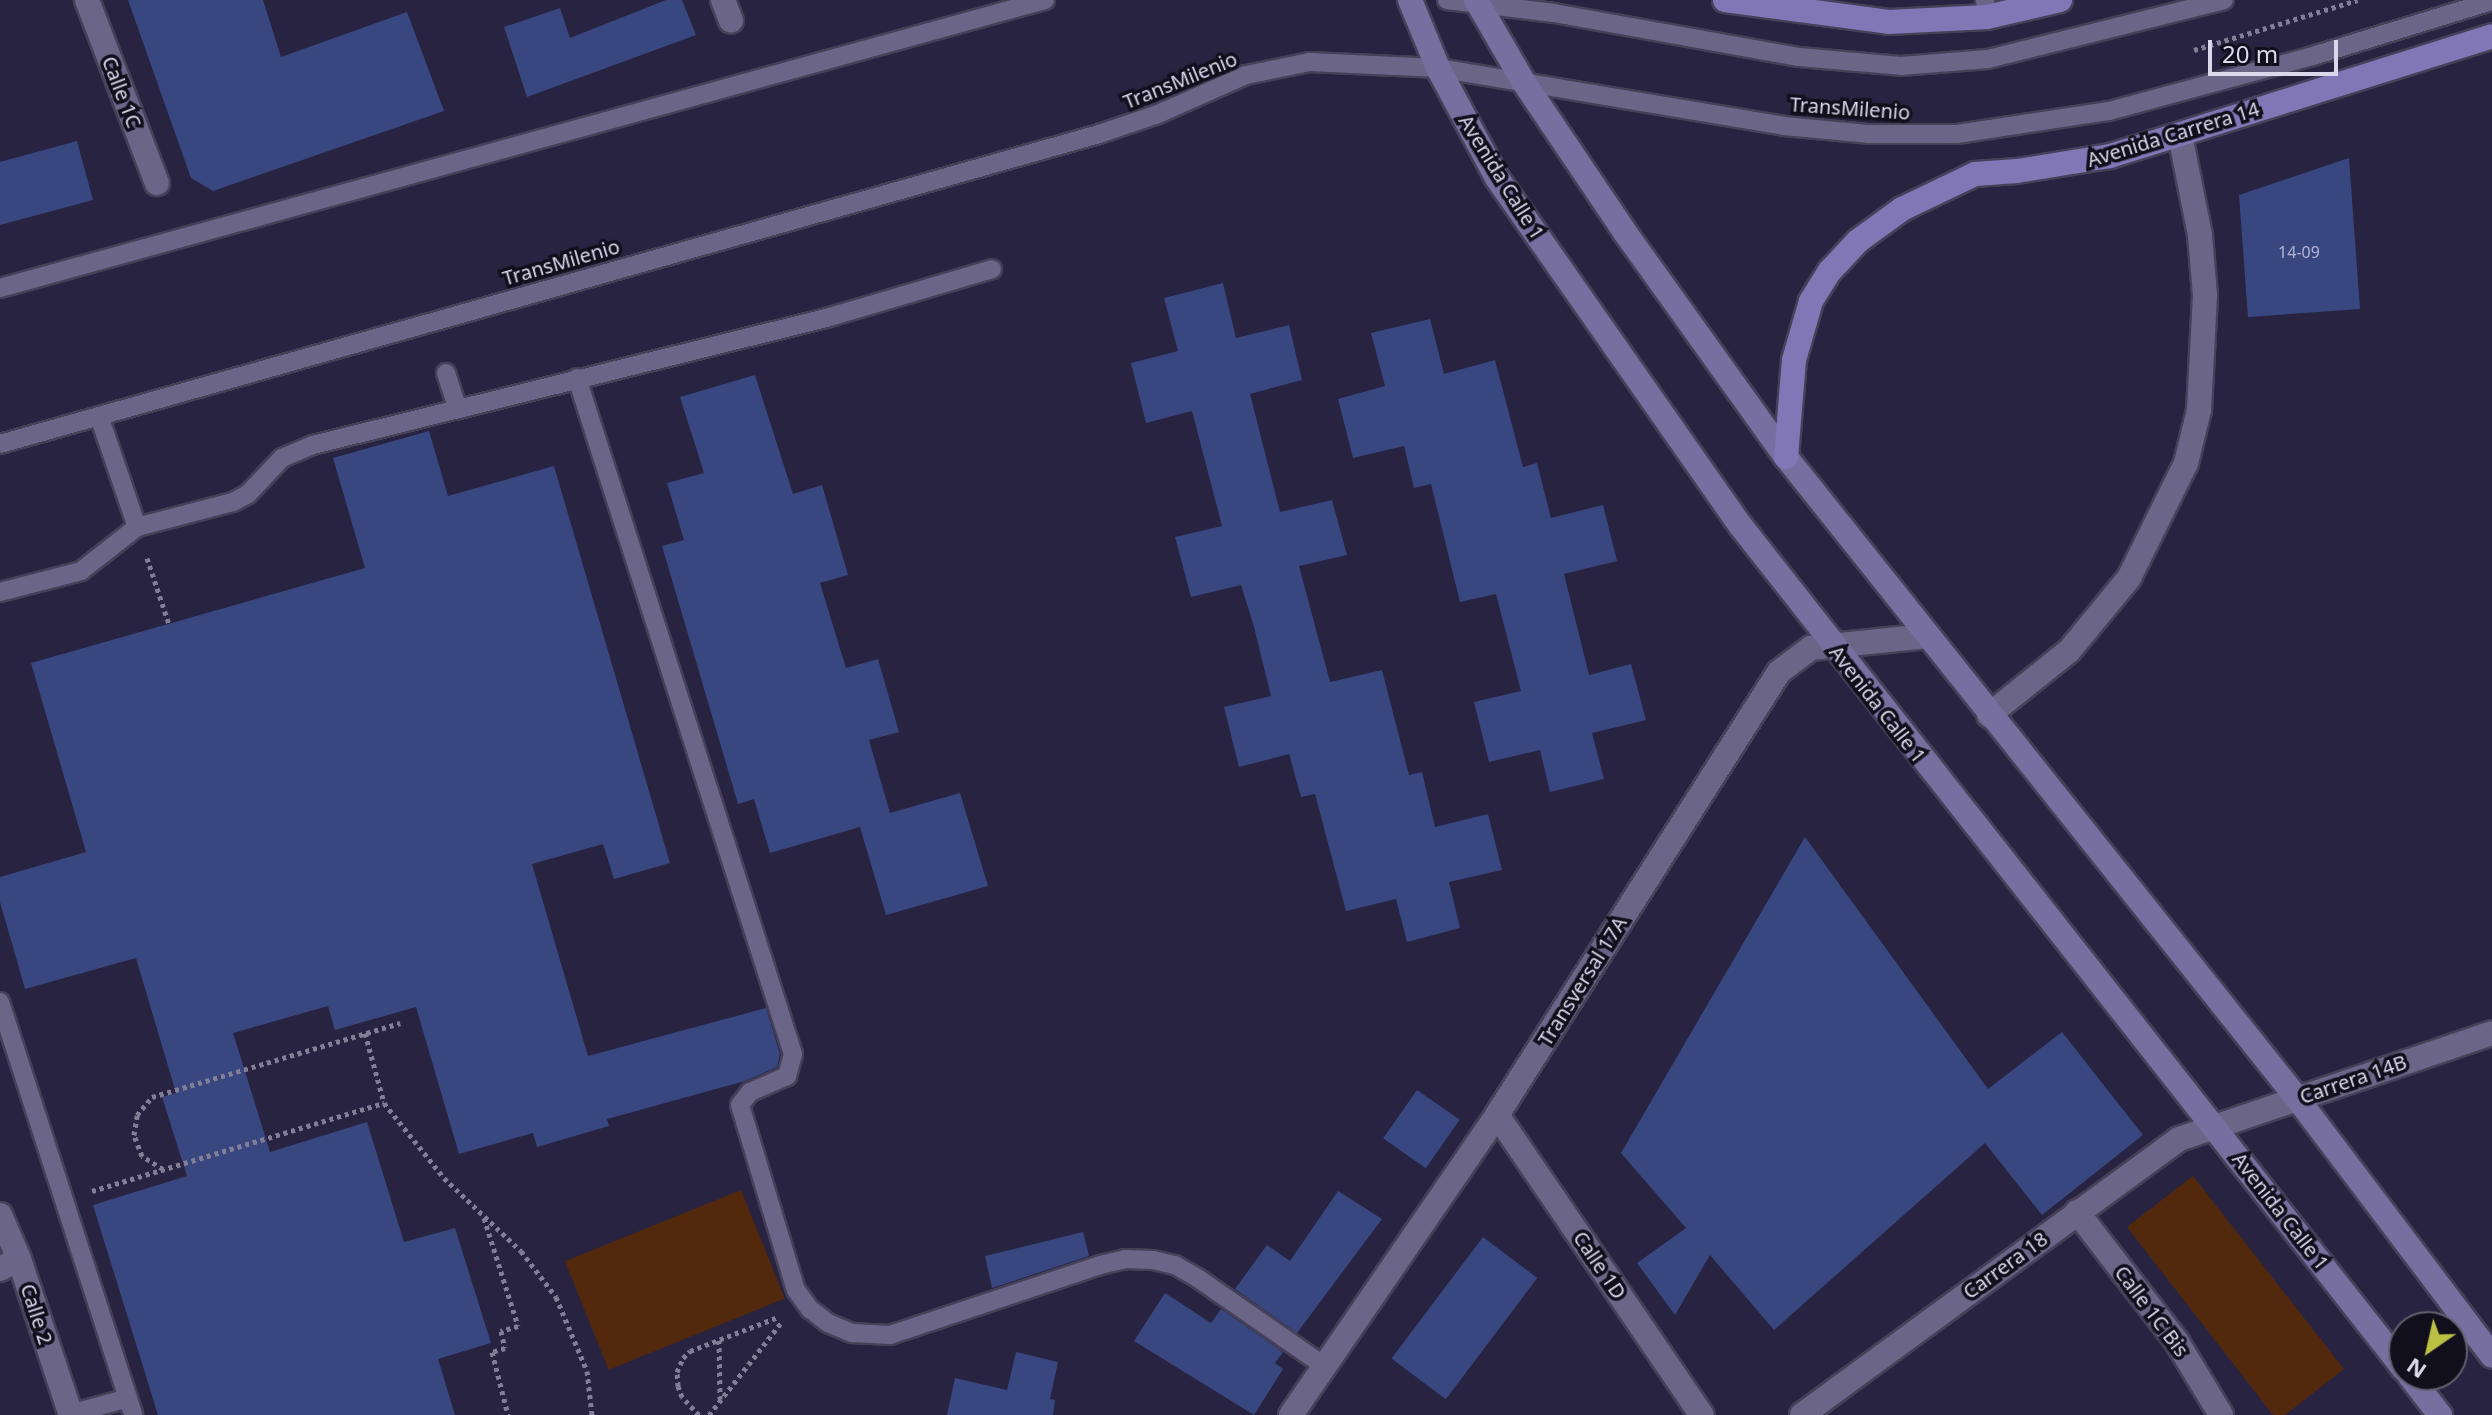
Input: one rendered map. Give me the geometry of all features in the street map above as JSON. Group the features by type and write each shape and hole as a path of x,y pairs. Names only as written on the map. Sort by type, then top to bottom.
{"main road":[{"name":"Avenida Calle 1","path":"1410,0 1438,68 1497,178 1649,399 1830,644 2388,1349"},
{"path":"1725,0 1826,16 1889,22 2060,0"},
{"path":"1477,1 1523,81 1639,254 1786,457 2297,1098 2492,1356"},
{"name":"Avenida Carrera 14","path":"1786,457 1787,409 1799,332 1811,301 1830,271 1858,241 1902,209 1975,174 2070,164 2180,135 2492,36"},
{"path":"2421,1391 2440,1415"}],"street":[{"name":"Calle 1C","path":"87,0 157,183"},
{"path":"1989,715 2069,651 2129,578 2186,463 2199,410 2205,295 2200,235 2180,135"},
{"name":"Transversal 17A","path":"1291,1415 1497,1115 1779,672 1796,656 1830,644 1927,636"},
{"name":"Carrera 14B","path":"2214,1126 2492,1033"},
{"name":"Calle 1D","path":"1497,1115 1702,1415"},
{"name":"Carrera 18","path":"1802,1415 2174,1142 2214,1126"},
{"name":"Calle 1C Bis","path":"2077,1212 2177,1342 2221,1415"},
{"name":"Calle 2","path":"0,1215 10,1264 71,1414"}],"lane":[{"path":"0,288 1045,0"},
{"path":"1447,0 1477,1 1799,57 1901,66 2001,57 2224,0"},
{"name":"TransMilenio","path":"0,444 1099,134 1158,114 1246,75 1310,62 1438,68 1784,126 1868,134 1957,134 2109,111 2316,55 2492,1"},
{"path":"0,592 81,571 137,527 233,502 248,494 271,468 295,451 826,318 992,269"},
{"path":"446,373 458,409"},
{"path":"577,378 793,1054 787,1076 750,1092 740,1105 796,1290 810,1309 828,1323 852,1333 890,1335 1100,1265 1125,1259 1153,1260 1175,1265 1199,1279 1324,1366"},
{"path":"99,416 137,527"},
{"path":"0,1002 130,1407 71,1414"}],"path":[{"path":"2194,50 2358,0"},
{"path":"2191,42 2198,63"},
{"path":"137,527 169,624"},
{"path":"164,1169 148,1162 136,1146 137,1115 152,1097 400,1023"},
{"path":"365,1033 384,1103 444,1178 521,1251 556,1297 587,1371 592,1415"},
{"path":"64,1200 384,1103"},
{"path":"484,1218 518,1326 501,1331 505,1348 492,1352 508,1415"},
{"path":"699,1415 682,1397 678,1386 679,1364 690,1351 790,1312 709,1415"},
{"path":"719,1340 720,1401"}],"shaded area":[{"path":"2193,1176 2344,1369 2285,1415 2273,1415 2127,1227"},
{"path":"741,1190 785,1298 609,1370 565,1261"}],"building":[{"path":"128,0 263,0 281,57 407,12 444,111 213,191 191,178"},
{"path":"666,0 682,0 696,35 527,97 504,27 560,8 570,38"},
{"path":"77,141 93,200 0,225 0,162"},
{"path":"2349,158 2360,309 2248,317 2239,195"},
{"path":"1223,283 1236,338 1289,325 1302,380 1250,394 1280,512 1332,500 1347,555 1299,566 1330,682 1382,670 1409,775 1422,772 1435,827 1488,814 1502,870 1449,882 1460,928 1407,942 1396,899 1346,911 1315,794 1301,797 1289,754 1239,767 1224,707 1271,696 1254,627 1241,585 1191,597 1175,537 1222,526 1192,411 1146,423 1131,363 1178,351 1164,298"},
{"path":"1430,319 1444,374 1495,360 1523,467 1537,463 1551,518 1603,505 1617,561 1564,574 1589,675 1631,664 1646,720 1592,733 1604,779 1550,792 1540,750 1489,762 1474,702 1521,691 1496,594 1460,602 1431,484 1414,488 1404,446 1353,458 1338,399 1385,386 1371,333"},
{"path":"755,375 793,494 822,485 848,575 820,583 846,668 878,659 899,732 869,740 890,813 960,793 988,886 886,915 860,827 770,853 754,799 738,804 662,546 684,540 667,483 704,473 680,397"},
{"path":"429,431 448,496 554,466 670,863 614,879 603,844 532,864 588,1056 766,1008 780,1054 777,1067 745,1081 607,1119 609,1126 537,1147 533,1133 459,1154 416,1007 335,1030 328,1006 233,1033 270,1152 367,1122 404,1242 455,1228 491,1343 438,1359 455,1415 158,1415 93,1205 187,1176 162,1097 176,1093 136,958 25,989 0,902 0,877 86,852 31,663 365,568 333,458"},
{"path":"1805,837 1988,1089 2062,1032 2143,1135 2042,1215 1985,1143 1774,1330 1710,1255 1675,1315 1637,1263 1686,1228 1621,1153"},
{"path":"1417,1090 1460,1120 1426,1168 1383,1138"},
{"path":"1338,1191 1382,1219 1297,1333 1235,1289 1267,1245 1290,1261"},
{"path":"1083,1232 1089,1256 992,1288 985,1256"},
{"path":"1483,1237 1537,1278 1446,1399 1392,1358"},
{"path":"1165,1293 1211,1323 1221,1309 1283,1352 1275,1363 1283,1369 1254,1415 1134,1341"},
{"path":"1016,1352 1058,1362 1050,1399 1055,1400 1053,1415 947,1415 955,1378 1007,1390"}]}
